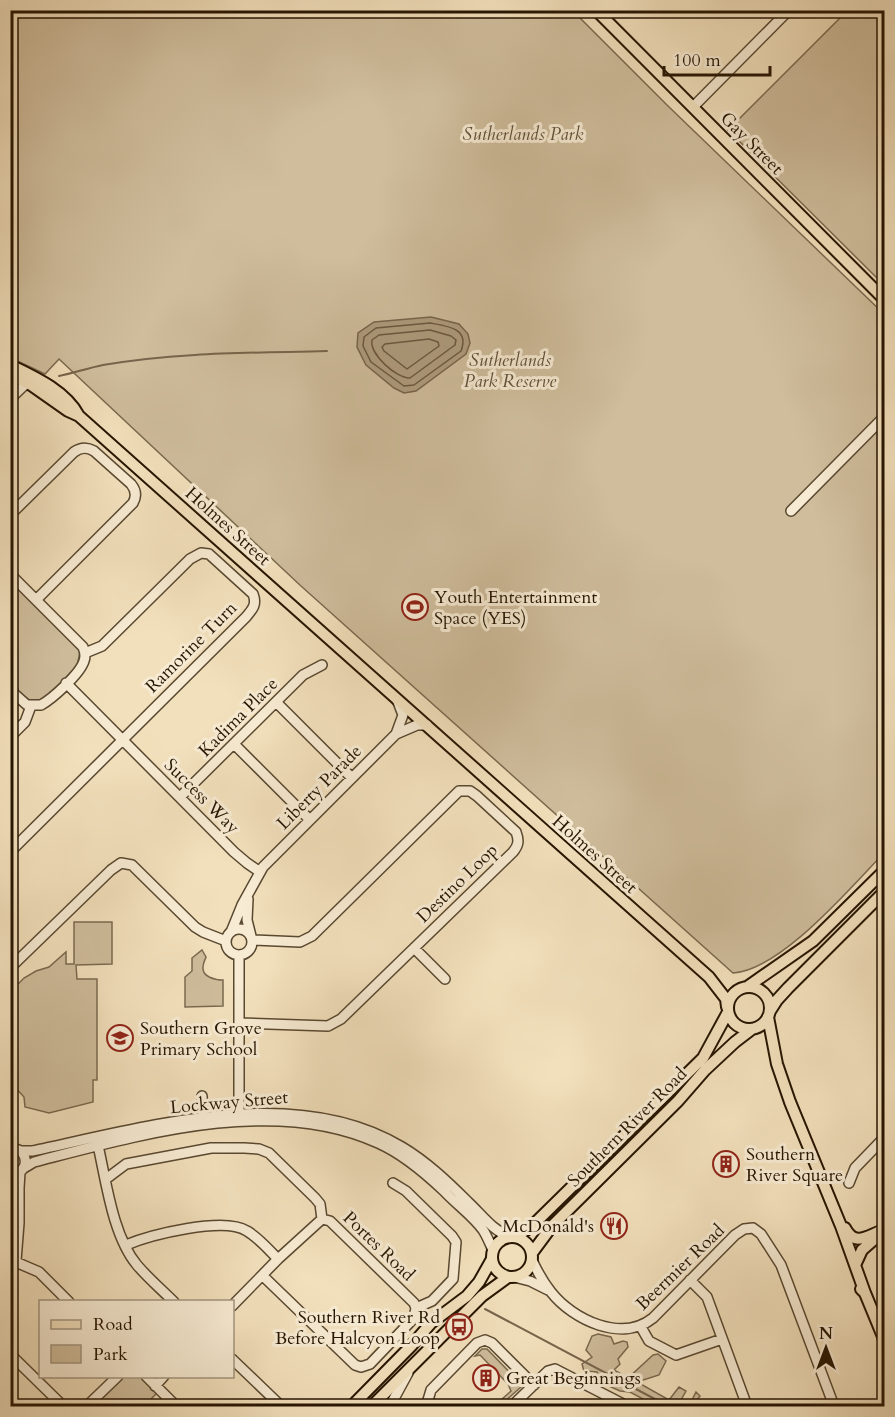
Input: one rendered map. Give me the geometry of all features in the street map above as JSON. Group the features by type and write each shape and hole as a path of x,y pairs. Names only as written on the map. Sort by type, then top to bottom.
{"main road":[{"name":"Gay Street","path":"596,10 885,299"},
{"name":"Holmes Street","path":"20,375 68,411 79,416 709,977 726,999 728,1010"},
{"name":"Holmes Street","path":"355,660 395,689 445,734 460,754"},
{"path":"772,1044 753,1029 736,1025 728,1010 733,993 813,941 885,872"},
{"path":"753,1029 764,1023 777,1000 788,988 885,892"},
{"name":"Holmes Street","path":"709,977 733,988 743,988"},
{"path":"743,988 756,988 764,993 769,1002 772,1044 784,1084 885,1340"},
{"name":"Southern River Road","path":"513,1237 532,1226 703,1058 728,1010"},
{"name":"Southern River Road","path":"532,1257 552,1226 670,1109 705,1070 735,1042 753,1029"},
{"path":"809,1152 848,1258 862,1291 865,1293"},
{"path":"821,1176 831,1188 851,1237 864,1238 883,1229"},
{"path":"856,1263 862,1250 876,1239 883,1229"},
{"path":"352,1407 431,1323 467,1296 479,1282 499,1241 513,1237 524,1241 532,1257 526,1272 511,1277 482,1296 370,1407"},
{"path":"492,1255 495,1269 511,1277"}],"street":[{"path":"693,107 789,10"},
{"path":"11,399 20,375"},
{"path":"791,511 885,417"},
{"path":"10,515 74,452 81,448 94,451 131,484 135,491 134,503 36,600"},
{"name":"Ramorine Turn","path":"10,852 246,617 254,607 253,594 209,554 203,552 197,554 189,559 102,646 85,653"},
{"path":"10,574 83,647 85,653 83,665 44,704 31,706 23,703 10,690"},
{"name":"Kadima Place","path":"180,797 303,675 322,665"},
{"name":"Success Way","path":"66,683 244,862 260,872"},
{"path":"396,734 403,715 397,699"},
{"path":"276,702 352,778"},
{"path":"10,737 25,723 31,706"},
{"path":"396,734 417,725 427,725"},
{"name":"Liberty Parade","path":"231,932 242,905 260,872 396,734"},
{"path":"234,744 310,820"},
{"name":"Destino Loop","path":"239,1023 328,1026 341,1019 513,852 519,843 516,832 470,791 459,791 312,936 300,942 251,938"},
{"path":"10,968 111,870 122,863 132,865 195,927 226,941"},
{"name":"Liberty Parade","path":"248,897 247,920 251,938"},
{"path":"241,929 251,938 249,950 239,955 228,949 226,941 231,932 241,929"},
{"path":"414,948 445,979"},
{"path":"239,955 239,1119"},
{"path":"202,1096 203,1122"},
{"name":"Lockway Street","path":"17,1149 32,1151 98,1142 203,1122 293,1113 318,1115 340,1120 391,1140 437,1172 496,1231 513,1237"},
{"name":"Lockway Street","path":"239,1119 312,1123 378,1143 411,1162 428,1176 483,1230 492,1255"},
{"path":"10,1137 26,1161 18,1172 19,1223 13,1261 39,1272 67,1300"},
{"path":"849,1183 855,1168 885,1138"},
{"path":"98,1142 119,1231 136,1264 172,1300"},
{"name":"Lockway Street","path":"18,1172 34,1162 98,1142"},
{"path":"106,1179 126,1164 211,1148 259,1149 277,1160 315,1198 320,1204 321,1219"},
{"path":"10,1181 18,1200"},
{"path":"393,1183 406,1191 456,1242 453,1279 432,1301 416,1308"},
{"name":"Portes Road","path":"234,1304 278,1259 321,1219 330,1221 414,1303 416,1308 414,1318 370,1364 361,1367 355,1365 262,1276"},
{"path":"126,1245 143,1238 172,1232 231,1225 248,1231 278,1259"},
{"name":"Beermier Road","path":"511,1277 530,1281 550,1291 585,1319 618,1329 641,1327 653,1318 735,1235 744,1229 753,1228 761,1234 781,1265 834,1407"},
{"name":"Beermier Road","path":"532,1257 550,1291"},
{"path":"690,1280 707,1297 747,1407"},
{"path":"641,1327 649,1341 676,1355 722,1339"},
{"path":"434,1407 428,1400 430,1390 477,1343 485,1340 492,1343 534,1385"},
{"path":"10,1354 63,1407"},
{"path":"234,1361 281,1407"},
{"path":"390,1407 411,1368"},
{"path":"512,1407 548,1371 557,1370 622,1405"},
{"path":"87,1407 117,1378"},
{"path":"147,1378 176,1407"},
{"path":"155,1386 163,1378"},
{"path":"360,1398 370,1407"}],"green space":[{"name":"Sutherlands Park Reserve","path":"11,11 573,11 884,314 884,853 814,925 772,958 752,968 733,973 301,586 59,359 45,374 11,358"},
{"path":"847,11 884,11 884,285 728,130"},
{"path":"10,583 14,583 76,645 80,652 77,666 45,699 33,701 23,697 11,681"},
{"path":"74,922 112,922 112,964 76,965 77,979 97,979 97,1080 93,1080 93,1102 49,1113 25,1107 24,1097 11,1083 11,991 24,978 49,967 66,952 66,964 74,964"},
{"path":"202,950 206,957 203,970 207,976 223,980 223,1006 185,1007 185,977 192,971 192,958"},
{"path":"598,1334 611,1337 614,1344 627,1342 628,1347 618,1359 620,1364 614,1370 628,1378 653,1355 658,1354 666,1361 659,1375 637,1382 669,1400 679,1387 686,1391 681,1400 691,1402 696,1392 700,1396 693,1406 656,1406 630,1392 620,1391 600,1382 597,1372 584,1371 582,1364 592,1357 586,1350 592,1336"},
{"path":"482,1349 487,1349 520,1383 521,1387 504,1402 501,1400 511,1391 508,1384 480,1355 475,1356"},
{"path":"120,1378 144,1378 158,1392 144,1406 91,1406"}],"water":[{"path":"431,317 459,324 468,334 470,343 466,354 416,391 404,393 394,388 366,365 357,347 358,333 374,322"}],"waterway":[{"path":"59,376 103,365 159,358 327,351"},
{"path":"485,1309 668,1406"}],"place":[{"name":"Youth Entertainment Space (YES)","path":"415,607"},
{"name":"Southern Grove Primary School","path":"120,1038"},
{"name":"Southern River Square","path":"726,1164"},
{"name":"McDonald's","path":"614,1226"},
{"name":"Southern River Rd Before Halcyon Loop","path":"459,1327"},
{"name":"Great Beginnings","path":"486,1378"}],"park label":[{"name":"Sutherlands Park","path":"523,134"}]}
